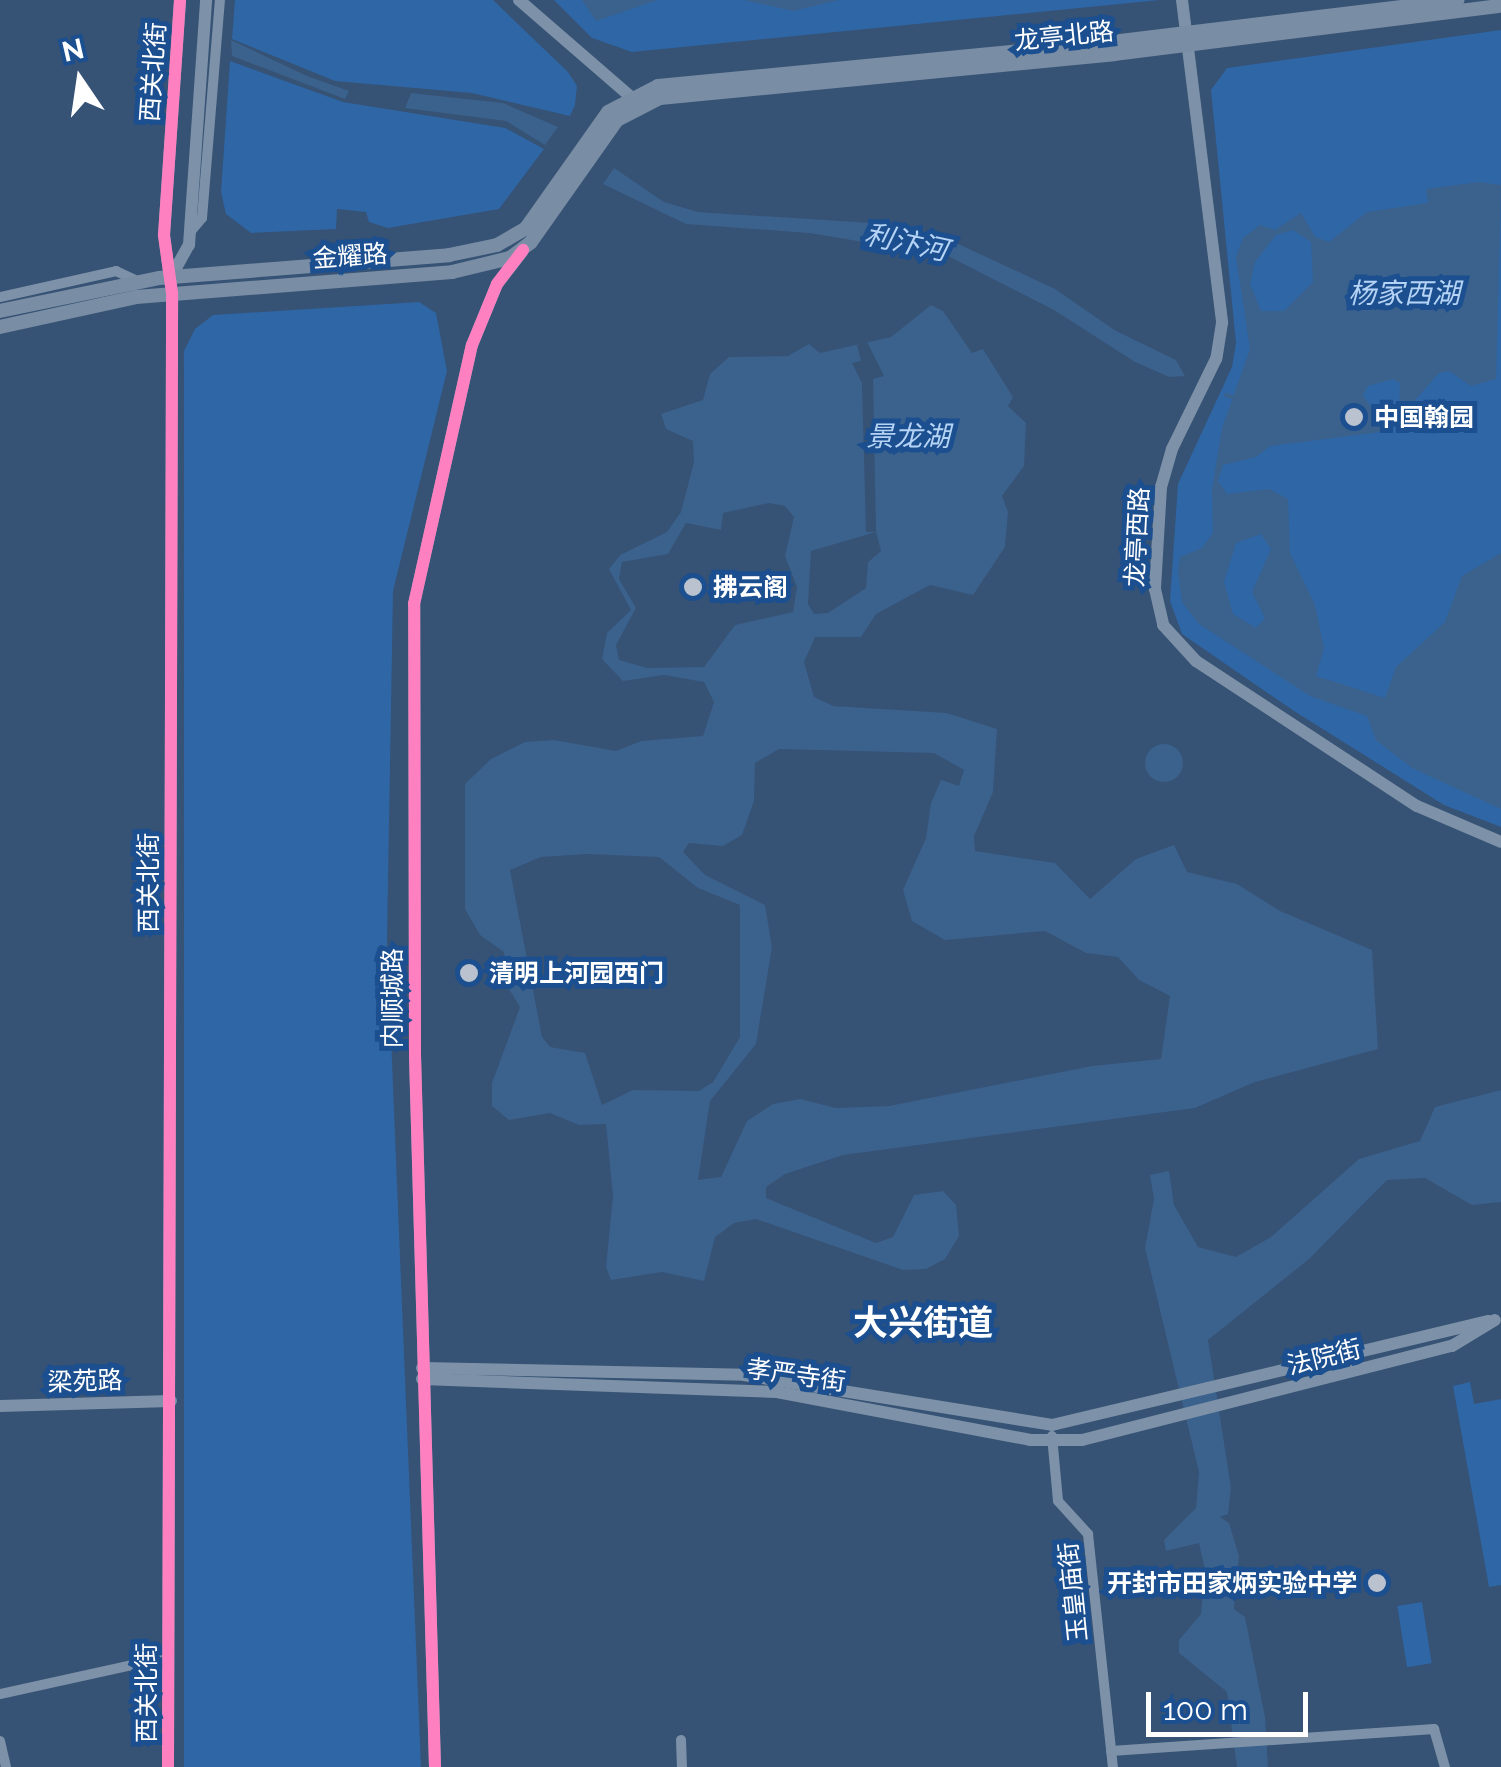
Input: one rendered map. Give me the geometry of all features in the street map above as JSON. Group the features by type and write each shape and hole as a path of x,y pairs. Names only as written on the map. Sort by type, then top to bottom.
{"main road":[{"name":"龙亭北路","path":"1183,40 1457,0"},
{"name":"龙亭北路","path":"634,103 671,85 1183,40 1501,6"},
{"name":"金耀路","path":"0,327 172,285 448,255 497,245 526,228 608,112 634,103"},
{"path":"523,250 634,103"},
{"name":"金耀路","path":"0,310 137,282 172,285 452,272 523,250"}],"street":[{"name":"西关北街","path":"168,1767 172,285 164,235 180,0"},
{"name":"西关北街","path":"172,285 190,232 206,0"},
{"path":"190,232 202,218 220,0"},
{"path":"519,0 634,103"},
{"name":"龙亭西路","path":"1182,0 1183,40 1222,323 1216,358 1172,449 1161,488 1155,589 1162,625 1196,661 1416,806 1501,842"},
{"name":"内顺城路","path":"434,1767 422,1374 414,604 472,345 497,284 523,250"},
{"path":"0,297 116,271 137,282"},
{"name":"法院街","path":"1156,1402 1498,1319"},
{"name":"法院街","path":"1158,1421 1452,1346 1498,1319"},
{"name":"孝严寺街","path":"422,1374 744,1375 1052,1425 1156,1402"},
{"name":"孝严寺街","path":"422,1374 776,1392 1052,1441 1158,1421"},
{"name":"梁苑路","path":"0,1406 171,1401"},
{"name":"玉皇庙街","path":"1052,1425 1058,1501 1088,1534 1113,1767"},
{"path":"0,1694 168,1657"},
{"path":"1111,1751 1309,1741 1434,1729 1445,1767"},
{"path":"0,1740 6,1767"},
{"path":"681,1740 682,1767"}],"shaded area":[{"path":"235,0 493,0 568,72 577,86 575,105 570,116 472,93 335,81 232,39"},
{"path":"554,0 1160,0 632,52 592,38"},
{"name":"中国翰园","path":"1501,30 1501,827 1444,805 1294,711 1182,634 1170,601 1178,484 1232,367 1236,343 1211,90 1227,68"},
{"path":"230,61 343,102 505,128 544,149 499,209 388,228 369,222 366,212 337,209 336,229 251,233 226,214 221,192"},
{"path":"419,302 436,313 447,371 393,591 387,940 421,1767 184,1767 184,351 195,329 213,315"},
{"path":"1470,1382 1474,1404 1501,1399 1501,1585 1489,1587 1453,1386"},
{"path":"1422,1602 1432,1663 1407,1667 1397,1606"}],"water":[{"path":"582,0 657,0 596,21"},
{"path":"744,0 839,0 793,11"},
{"path":"231,40 349,91 345,99 232,56"},
{"path":"411,93 503,103 558,127 545,145 506,121 405,108"},
{"name":"利汴河","path":"614,168 664,202 698,212 873,223 952,241 1055,289 1116,331 1176,360 1185,376 1169,377 1135,362 1054,310 948,256 809,233 686,224 603,184"},
{"name":"杨家西湖","path":"1479,182 1501,185 1496,379 1471,386 1449,371 1439,373 1388,431 1270,446 1256,457 1223,465 1218,481 1227,494 1269,489 1288,499 1290,553 1315,605 1324,648 1316,676 1385,698 1396,667 1445,622 1462,576 1501,553 1501,809 1412,768 1376,740 1367,716 1310,696 1199,624 1182,602 1178,571 1180,557 1202,548 1213,533 1212,489 1222,428 1250,349 1236,257 1243,238 1260,225 1275,230 1301,213 1315,237 1329,242 1367,212 1428,203 1426,189","holes":["1293,230 1311,242 1313,282 1284,311 1261,311 1250,284 1255,262 1276,235","1393,379 1400,383 1399,408 1379,420 1363,395 1368,386","1261,534 1271,549 1252,592 1265,618 1256,628 1233,614 1224,582 1236,543"]},
{"name":"景龙湖","path":"931,305 943,311 972,353 983,349 1013,397 1008,406 1026,423 1024,466 1002,496 1008,512 1005,547 973,595 930,585 876,614 861,637 815,637 804,662 814,697 833,706 947,713 997,729 993,792 974,836 975,851 1055,863 1090,899 1136,859 1174,845 1187,872 1237,884 1280,911 1372,950 1378,1049 1255,1082 1195,1108 843,1155 785,1174 766,1187 766,1198 876,1243 893,1237 914,1195 943,1191 956,1205 959,1236 945,1259 926,1269 903,1270 756,1219 734,1223 715,1237 704,1281 662,1272 611,1280 606,1267 613,1196 606,1124 579,1125 550,1113 509,1120 492,1106 492,1083 520,1007 507,986 504,952 480,935 465,909 465,784 491,759 525,742 554,740 616,751 641,741 703,736 714,702 704,682 664,675 623,681 602,659 607,633 631,610 609,569 620,555 667,532 681,512 694,462 693,441 666,429 661,414 703,400 710,374 729,357 788,356 809,344 820,353 891,337","holes":["769,503 785,506 794,517 785,556 797,587 793,612 735,625 704,667 647,668 619,660 616,645 636,608 619,579 622,562 668,554 686,523 721,530 723,513","876,532 881,551 868,562 866,588 828,613 814,614 808,604 811,551","779,749 934,753 964,770 959,786 941,780 931,803 926,838 903,890 912,921 945,940 1045,931 1086,953 1118,957 1139,980 1170,996 1161,1059 1092,1066 889,1106 836,1108 800,1099 773,1104 747,1121 721,1177 698,1180 710,1101 756,1044 772,947 765,905 705,875 683,852 689,843 723,846 742,835 754,801 755,763","541,857 659,857 698,888 740,905 740,1037 713,1082 699,1091 633,1090 602,1105 585,1053 550,1047 542,1037 510,870"]},
{"path":"1164,744 1177,750 1183,763 1177,776 1164,782 1151,776 1145,763 1151,750"},
{"path":"1501,1090 1501,1202 1472,1205 1425,1178 1387,1180 1309,1259 1208,1340 1231,1488 1228,1514 1220,1517 1229,1523 1239,1556 1234,1609 1245,1617 1265,1717 1268,1767 1237,1767 1227,1692 1179,1653 1179,1640 1201,1614 1205,1570 1199,1543 1166,1551 1164,1540 1196,1508 1199,1472 1145,1248 1154,1199 1150,1175 1169,1171 1174,1205 1198,1247 1236,1257 1271,1237 1359,1159 1420,1141 1435,1107"}],"pier":[{"path":"867,342 884,376 873,379 876,532 866,532 862,383 852,363 861,361 857,345"}],"waterway":[{"path":"1226,395 1232,397"}],"cycle path":[{"path":"168,1767 172,293 164,235 180,0"},
{"path":"435,1767 415,1054 414,604 472,345 497,284 523,250"}],"place":[{"name":"中国翰园","path":"1354,417"},
{"name":"拂云阁","path":"693,587"},
{"name":"清明上河园西门","path":"469,973"},
{"name":"开封市田家炳实验中学","path":"1377,1583"}],"district":[{"name":"大兴街道","path":"923,1323"}]}
